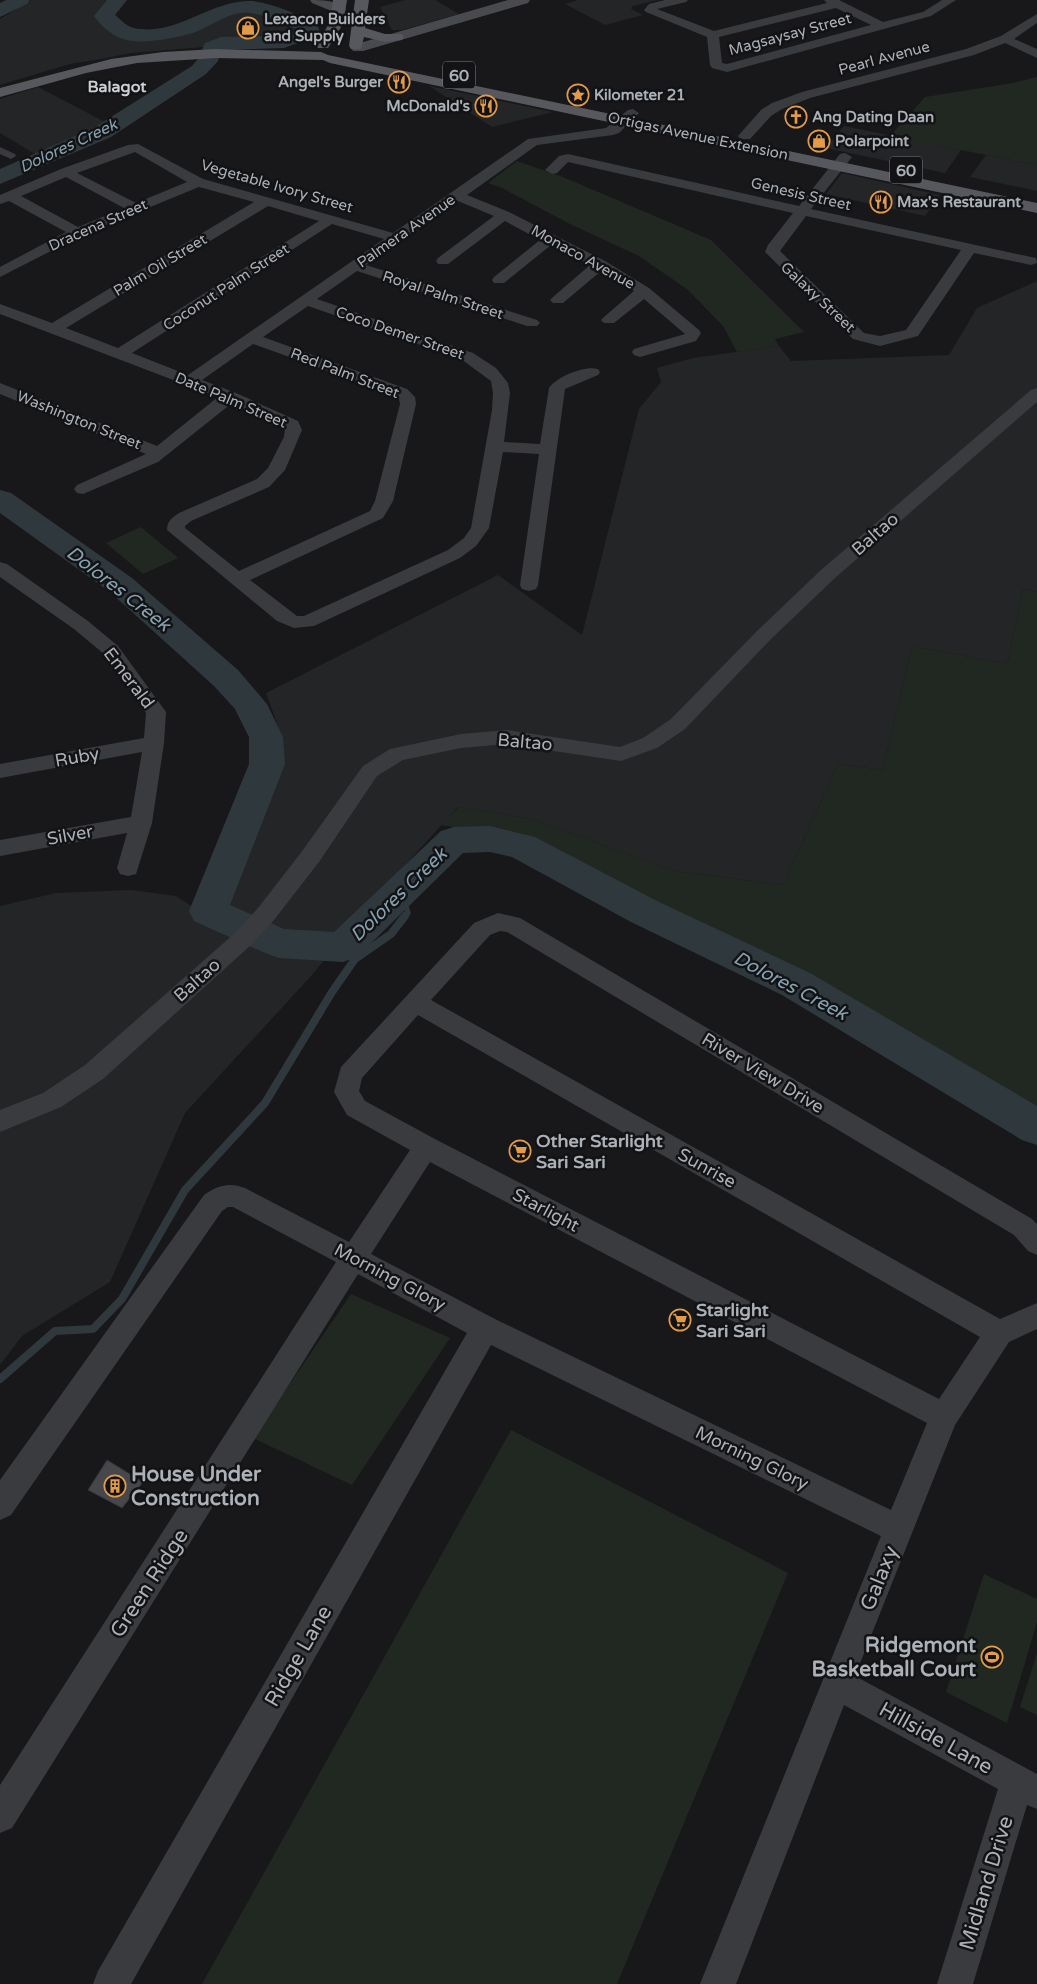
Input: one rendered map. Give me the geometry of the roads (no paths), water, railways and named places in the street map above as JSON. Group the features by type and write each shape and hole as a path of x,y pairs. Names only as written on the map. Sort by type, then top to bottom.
{"main road":[{"path":"317,0 340,4 334,33 323,52"},
{"path":"362,0 358,41 397,36 523,0"},
{"name":"Ortigas Avenue Extension","path":"334,33 347,36 444,72 629,117 745,136 842,162 1037,197"},
{"name":"60","path":"0,93 110,63 166,56 323,52 350,57 358,52 358,41"},
{"name":"Ortigas Avenue Extension","path":"323,52 842,162 1037,208"}],"street":[{"path":"682,0 653,6 650,10 713,35 833,2 882,26"},
{"name":"Magsaysay Street","path":"713,35 716,65 721,68 927,14 950,0"},
{"name":"Pearl Avenue","path":"745,136 766,113 777,106 806,95 970,52 1005,39 1037,18"},
{"path":"1005,39 1037,54"},
{"name":"Palmera Avenue","path":"190,381 533,142 608,132 629,117"},
{"name":"Vegetable Ivory Street","path":"66,172 126,149 138,148 198,182 396,238"},
{"path":"0,150 12,156"},
{"name":"Genesis Street","path":"552,170 564,159 1031,261"},
{"name":"Galaxy Street","path":"842,162 801,212 773,248 772,252 859,336 877,341 912,334 970,248"},
{"path":"5,198 66,172 135,208"},
{"path":"651,191 662,180"},
{"name":"Dracena Street","path":"0,273 12,259 198,182"},
{"name":"Monaco Avenue","path":"457,196 481,204 600,264 644,291 693,333 690,338 640,352"},
{"path":"5,198 77,232"},
{"name":"Palm Oil Street","path":"54,329 266,201"},
{"path":"443,261 504,215"},
{"name":"Coconut Palm Street","path":"120,354 331,220"},
{"path":"499,280 550,239"},
{"path":"558,300 600,264"},
{"name":"Royal Palm Street","path":"355,266 532,323"},
{"path":"609,320 644,291"},
{"name":"Coco Demer Street","path":"306,300 467,356 486,369 500,383 501,407 480,528 470,542 454,554 307,622"},
{"name":"Date Palm Street","path":"0,309 230,396 292,424 294,430 271,477 263,483 185,517 176,524 176,530 284,617 294,622 307,622"},
{"name":"Red Palm Street","path":"238,579 361,523 376,514 384,501 408,404 407,397 401,392 251,338"},
{"path":"529,585 557,388 562,383 592,372"},
{"name":"Washington Street","path":"0,388 159,453"},
{"name":"Baltao","path":"0,1121 52,1100 94,1072 243,939 266,914 311,856 370,770 397,754 461,741 507,737 621,754 650,743 678,724 764,635 828,574 1037,393"},
{"path":"83,489 159,453 230,396"},
{"path":"494,446 548,450"},
{"name":"Emerald","path":"5,578 81,626 111,650 156,712 154,743 141,823 128,868"},
{"name":"Ruby","path":"0,771 154,743"},
{"name":"Silver","path":"0,848 141,823"},
{"name":"River View Drive","path":"482,929 498,922 512,924 1023,1227 1037,1243"},
{"name":"Starlight","path":"482,929 350,1074 346,1092 356,1108 426,1147 944,1417"},
{"name":"Sunrise","path":"416,1003 999,1332"},
{"name":"Green Ridge","path":"0,1816 354,1257 426,1147"},
{"name":"Morning Glory","path":"0,1505 213,1203 223,1196 236,1196 485,1328 899,1529"},
{"path":"999,1332 1037,1316"},
{"name":"Ridge Lane","path":"111,1984 485,1328"},
{"name":"Galaxy","path":"718,1984 836,1683 944,1417 999,1332"},
{"name":"Hillside Lane","path":"836,1683 1027,1787"},
{"name":"Midland Drive","path":"955,1984 1027,1787"}],"waterway":[{"name":"Dolores Creek","path":"0,11 20,0"},
{"name":"Dolores Creek","path":"0,177 103,132 199,70 208,61 212,47 221,43 284,42 310,32 310,28 289,18 251,7 222,10 187,28 155,35 127,34 104,16 117,0"},
{"name":"Dolores Creek","path":"0,499 121,585 226,678 250,704 266,737 267,764 208,911 279,943 343,947 454,840 490,839 522,846 645,912 796,984 1037,1127"},
{"path":"401,891 408,913 405,916"},
{"path":"0,1379 55,1331 93,1329 122,1299 185,1190 265,1103 332,992 355,959 391,934 405,916"}],"place":[{"name":"Lexacon Builders and Supply","path":"248,28"},
{"name":"Angel's Burger","path":"399,82"},
{"name":"Kilometer 21","path":"578,95"},
{"name":"McDonald's","path":"486,106"},
{"name":"Ang Dating Daan","path":"796,117"},
{"name":"Polarpoint","path":"819,141"},
{"name":"Max's Restaurant","path":"881,202"},
{"name":"Other Starlight Sari Sari","path":"520,1151"},
{"name":"Starlight Sari Sari","path":"680,1320"},
{"name":"House Under Construction","path":"115,1486"},
{"name":"Ridgemont Basketball Court","path":"992,1657"}],"district":[{"name":"Balagot","path":"117,86"}]}
